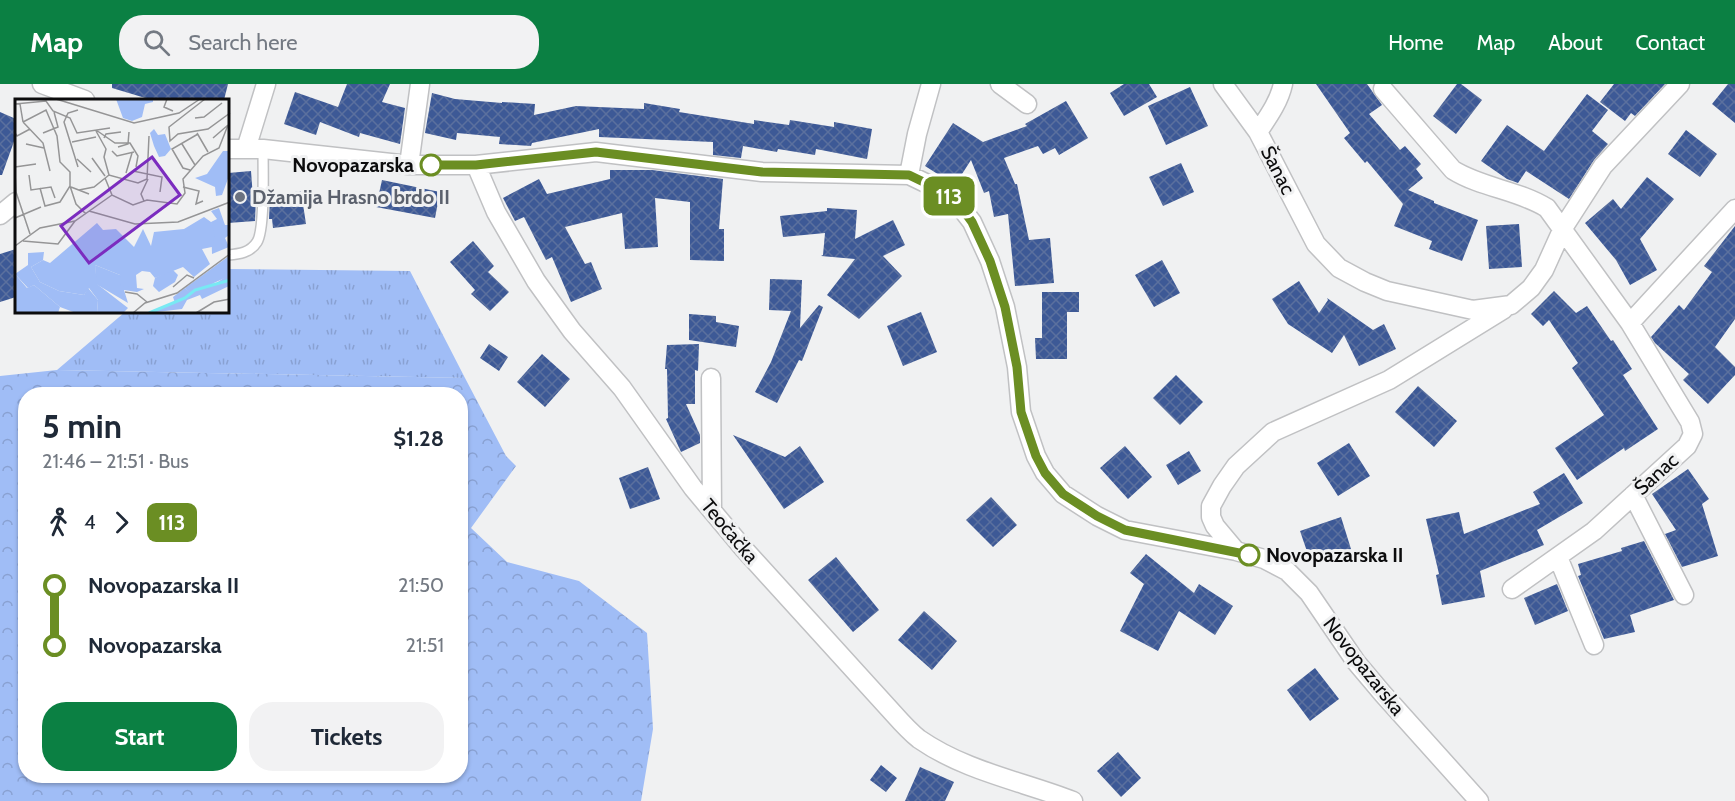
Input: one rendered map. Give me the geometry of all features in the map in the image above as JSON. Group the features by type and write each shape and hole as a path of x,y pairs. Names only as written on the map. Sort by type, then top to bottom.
{"street":[{"path":"42,84 82,99"},
{"path":"246,149 266,84"},
{"path":"409,165 420,84"},
{"path":"909,175 917,134 932,84"},
{"path":"1000,84 1027,104"},
{"name":"Šanac","path":"1223,84 1258,132 1316,244 1339,268 1388,291 1428,301 1473,310 1511,305"},
{"name":"Šanac","path":"1258,132 1281,94 1283,84"},
{"path":"1236,551 1215,526 1211,517 1211,506 1236,466 1273,432 1389,380 1511,305 1531,288 1544,270 1563,228 1603,166 1680,84"},
{"name":"Šanac","path":"1383,89 1453,170 1468,179 1532,199 1547,208 1630,322 1690,422 1693,434 1687,446 1594,531 1512,589"},
{"name":"Novopazarska","path":"246,149 409,165 476,165 596,152 762,172 909,175 938,189 956,200 972,222 990,261 1005,307 1017,367 1021,412 1036,456 1045,473 1063,494 1097,516 1125,530 1236,551 1264,559 1287,571 1309,593 1356,662 1479,801"},
{"name":"Teočačka","path":"476,165 496,212 536,280 572,331 622,388 712,511 886,706 918,738 946,755 982,770 1073,801"},
{"path":"0,215 15,203"},
{"path":"1630,322 1735,209"},
{"path":"711,378 712,511"},
{"path":"1633,495 1684,595"},
{"path":"1558,556 1594,645"}],"lane":[{"path":"230,255 245,253 257,242 261,228 246,149"}],"green space":[{"path":"230,269 410,271 465,378 57,370 123,314 230,314"},
{"path":"57,370 465,378 506,456 516,466 471,528 507,562 579,581 647,633 653,729 641,801 0,801 0,376"}],"building":[{"path":"112,84 228,84 224,99 149,99 112,88"},
{"path":"347,84 390,84 382,102 405,108 400,144 360,133 359,137 320,122 316,135 284,124 295,92 338,107"},
{"path":"1124,84 1149,84 1157,97 1124,116 1110,93"},
{"path":"1316,84 1367,84 1382,105 1369,114 1400,150 1405,146 1421,164 1416,169 1423,178 1408,190 1478,220 1462,261 1429,249 1432,241 1394,226 1403,204 1367,161 1365,163 1344,138 1350,133"},
{"path":"1457,84 1461,84 1482,100 1456,134 1433,116"},
{"path":"1614,84 1665,84 1635,116 1631,113 1625,121 1600,102"},
{"path":"1728,84 1735,84 1735,123 1712,104"},
{"path":"1190,87 1208,126 1166,145 1148,106"},
{"path":"432,93 455,99 535,104 534,115 576,106 644,109 644,103 680,109 679,112 754,124 754,120 789,125 790,120 834,127 834,122 872,129 867,159 816,149 815,155 743,146 741,158 713,155 713,142 599,137 599,129 532,143 531,146 499,144 500,137 457,133 456,140 425,133"},
{"path":"1587,94 1608,110 1592,131 1608,144 1594,160 1569,199 1526,171 1518,183 1507,179 1481,161 1507,125 1544,151"},
{"path":"1066,101 1088,138 1059,155 1055,148 1043,154 1038,146 1004,158 1017,184 1029,240 1050,238 1054,283 1015,286 1008,214 994,217 989,191 984,193 971,160 955,185 925,166 953,123 983,142 1027,126 1025,124"},
{"path":"0,112 15,119 15,139 2,175 0,175"},
{"path":"1686,130 1717,154 1700,177 1668,154"},
{"path":"1181,163 1194,192 1163,206 1149,177"},
{"path":"610,170 652,170 723,179 719,229 724,229 724,261 690,260 690,202 655,198 658,247 625,249 622,213 565,227 585,264 591,262 602,289 571,302 552,257 546,260 524,217 515,221 503,198 539,179 547,194 610,179"},
{"name":"Džamija Hrasno brdo II","path":"251,171 253,198 256,197 255,221 230,223 230,173"},
{"path":"1647,177 1674,199 1640,239 1657,270 1630,285 1616,260 1585,223 1613,199 1621,209"},
{"path":"382,180 440,192 435,218 376,207"},
{"path":"301,191 306,224 273,228 272,219 269,219 270,196"},
{"path":"827,208 857,210 855,239 893,220 905,245 883,256 902,276 859,319 827,295 855,259 821,256 825,233 783,237 780,216 827,211"},
{"path":"1519,224 1522,267 1489,269 1486,226"},
{"path":"1735,226 1735,319 1715,347 1735,367 1735,375 1708,404 1683,380 1689,374 1651,337 1679,305 1684,310 1712,272 1704,266"},
{"path":"473,241 494,266 488,272 509,292 490,311 471,294 475,290 450,262"},
{"path":"15,249 15,297 0,302 0,254"},
{"path":"1162,260 1180,293 1154,307 1135,275"},
{"path":"770,279 802,280 800,328 819,305 823,307 802,361 799,360 777,403 755,392 771,362 791,311 769,310"},
{"path":"1299,281 1319,313 1328,300 1327,298 1373,330 1384,324 1396,349 1359,366 1344,335 1332,353 1288,324 1272,299"},
{"path":"1554,291 1576,313 1587,306 1611,341 1613,340 1632,369 1623,375 1658,429 1625,451 1624,448 1577,480 1555,448 1604,415 1572,368 1578,363 1549,320 1543,326 1531,314"},
{"path":"1042,292 1079,292 1079,312 1067,312 1067,359 1036,359 1035,338 1042,338"},
{"path":"921,312 937,352 903,366 887,326"},
{"path":"689,314 716,316 716,322 739,326 736,347 689,340"},
{"path":"489,344 508,357 499,371 480,358"},
{"path":"699,344 698,371 695,370 695,404 686,404 700,435 700,443 681,452 666,419 668,418 667,369 665,369 667,345"},
{"path":"542,354 570,379 545,407 517,382"},
{"path":"1176,375 1203,402 1180,425 1153,398"},
{"path":"1418,386 1457,421 1434,447 1395,412"},
{"path":"733,435 785,457 800,446 824,482 784,509"},
{"path":"1349,443 1370,476 1338,496 1317,463"},
{"path":"1125,446 1152,477 1128,499 1100,468"},
{"path":"1189,451 1201,471 1178,485 1166,465"},
{"path":"648,467 660,499 630,509 619,478"},
{"path":"1688,469 1709,499 1702,504 1718,556 1682,567 1665,534 1676,530 1652,494"},
{"path":"1564,473 1583,503 1537,530 1544,545 1480,571 1485,597 1442,605 1436,575 1439,574 1426,519 1459,512 1464,534 1540,504 1533,492"},
{"path":"991,497 1017,525 993,547 966,520"},
{"path":"1341,517 1351,549 1311,563 1300,531"},
{"path":"1644,541 1674,600 1630,615 1635,632 1604,639 1578,576 1581,575 1578,564 1622,551 1621,548"},
{"path":"1146,554 1194,593 1199,584 1233,606 1215,635 1179,611 1158,651 1120,631 1144,584 1130,573"},
{"path":"836,557 879,610 853,632 808,580"},
{"path":"1557,584 1568,611 1535,625 1524,598"},
{"path":"924,611 957,641 932,670 898,640"},
{"path":"1315,668 1339,699 1310,721 1287,690"},
{"path":"1118,752 1141,778 1121,797 1097,771"},
{"path":"881,765 897,778 886,792 870,780"},
{"path":"920,767 954,782 945,801 905,801"}],"bus line":[{"name":"113","path":"431,165 476,165 596,152 762,172 909,175 956,200 972,222 990,261 1005,307 1017,367 1021,412 1036,456 1045,473 1063,494 1097,516 1125,530 1249,555"}],"place":[{"name":"Novopazarska","path":"431,165"},
{"name":"Džamija Hrasno brdo II","path":"240,197"},
{"name":"Novopazarska II","path":"1249,555"}]}
